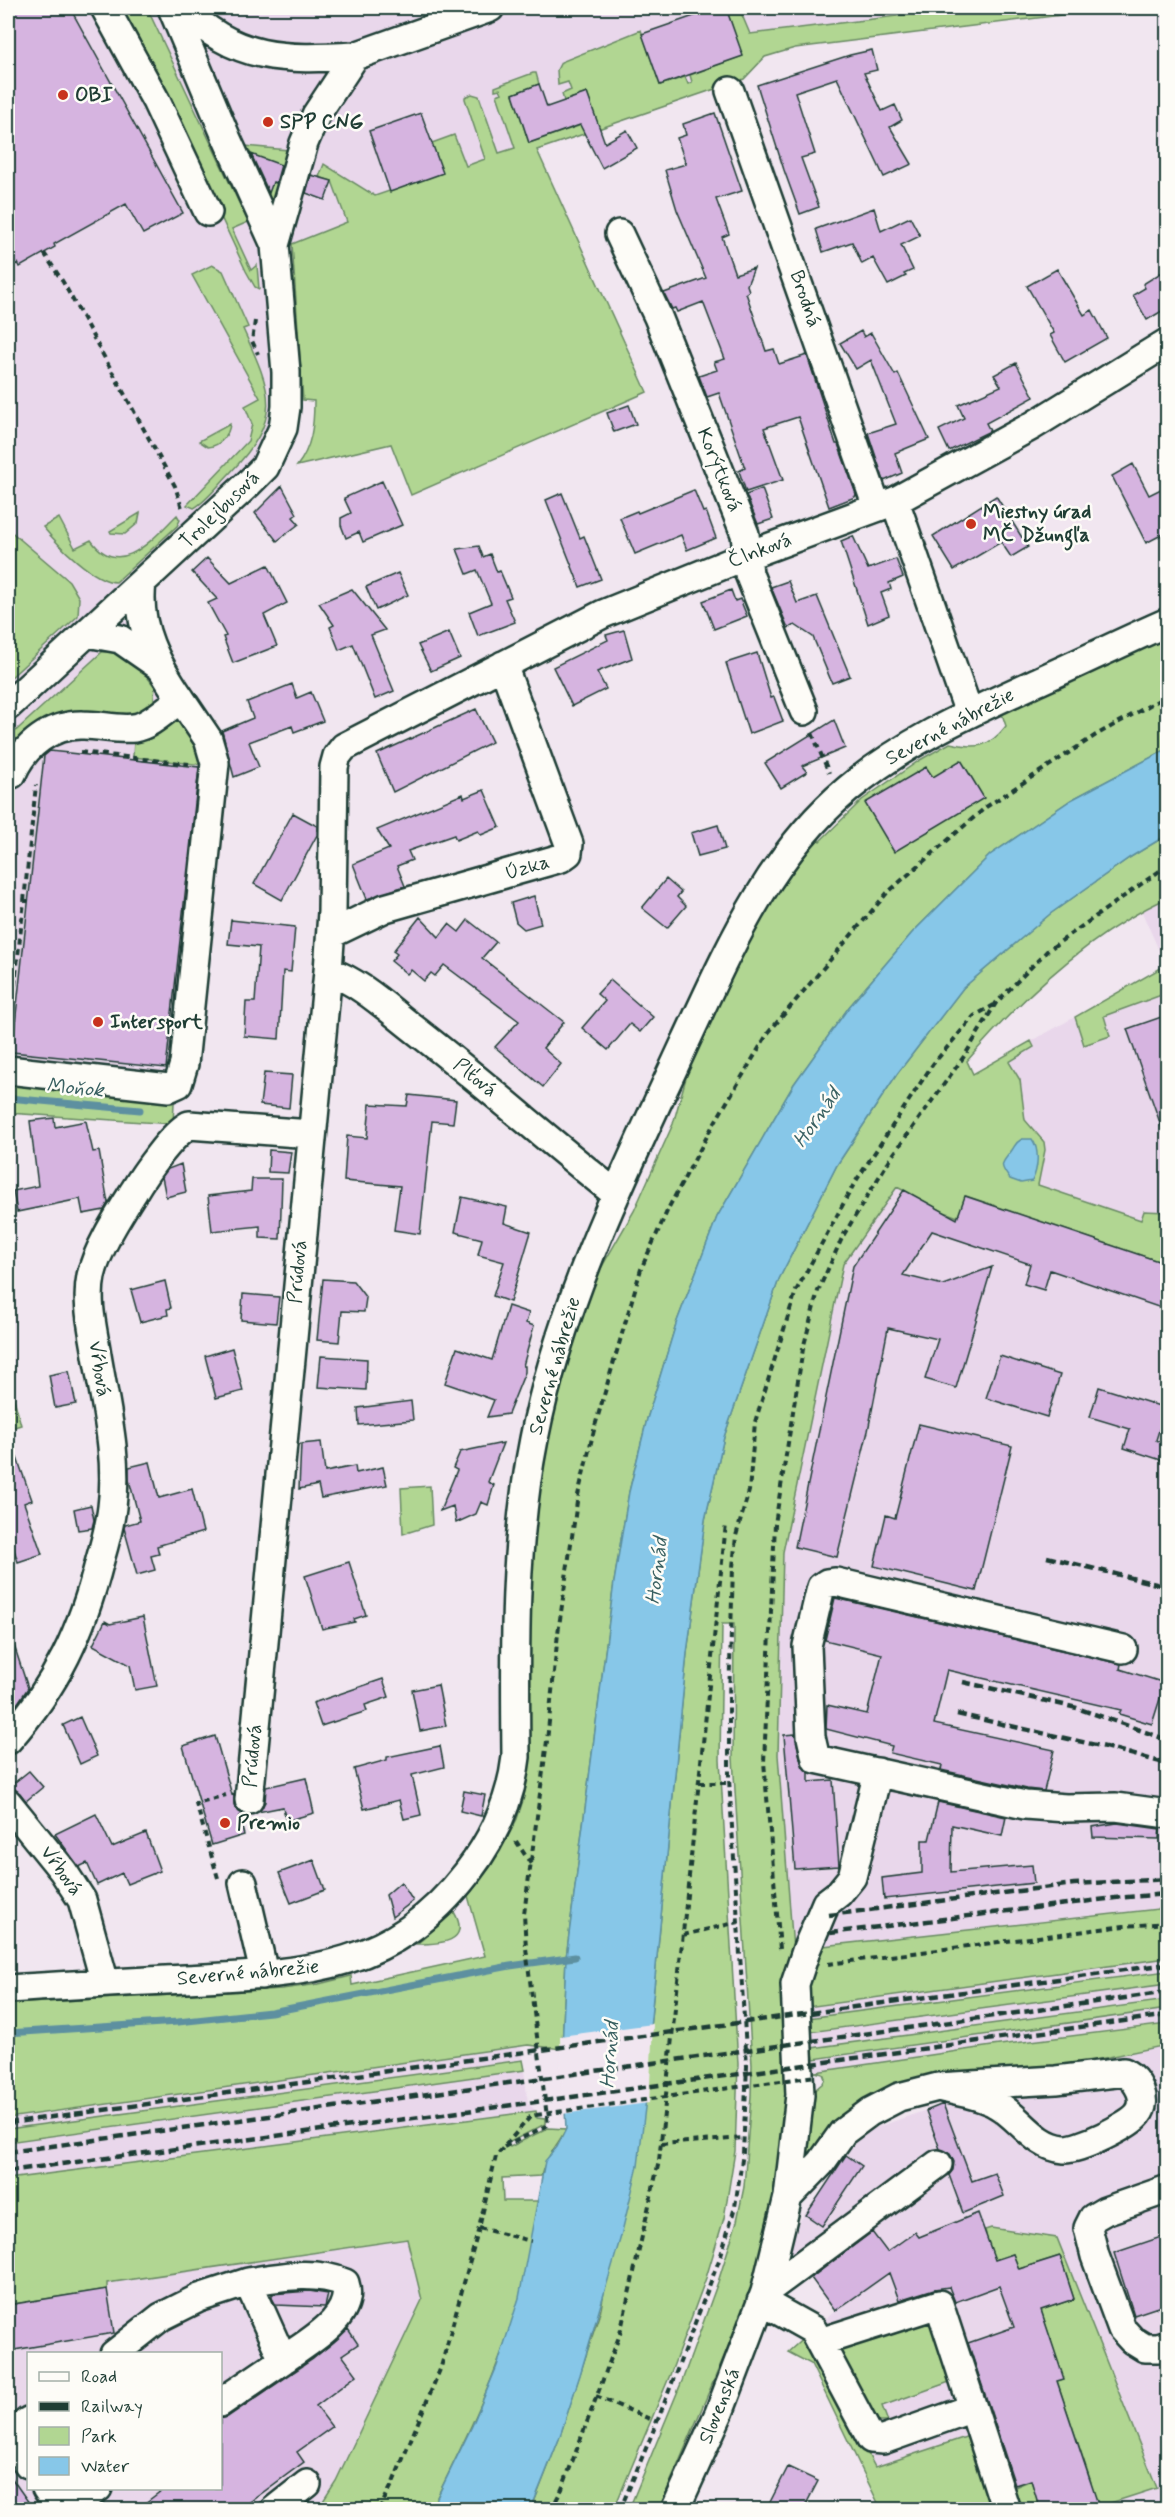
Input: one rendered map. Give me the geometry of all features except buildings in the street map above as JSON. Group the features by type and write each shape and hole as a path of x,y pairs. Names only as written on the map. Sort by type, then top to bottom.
{"street":[{"path":"105,8 156,101 208,213"},
{"path":"172,8 272,210"},
{"path":"183,8 207,30 225,40 271,56 299,59 355,56 490,8"},
{"path":"272,210 316,115 355,56"},
{"name":"Brodná","path":"730,91 886,504 969,713"},
{"name":"Trolejbusová","path":"8,706 265,467 283,428 286,407 286,378 272,210"},
{"name":"Korýtková","path":"620,234 658,317 745,534 749,573 804,711"},
{"name":"Člnková","path":"344,747 603,614 746,556 886,504 1032,426 1167,342"},
{"path":"8,1070 169,1088 178,1084 184,1064 214,766 208,740 159,666 142,621 140,598 142,583"},
{"name":"Severné nábrežie","path":"8,1989 294,1972 352,1959 378,1948 407,1931 453,1891 487,1844 500,1821 512,1787 516,1757 515,1628 520,1534 534,1440 550,1372 571,1308 616,1194 737,933 765,884 788,852 845,792 883,761 969,713 1167,622"},
{"path":"87,633 120,639 159,666"},
{"name":"Úzka","path":"331,934 385,908 561,858 568,853 569,844 503,665"},
{"path":"24,777 22,756 33,744 58,728 83,724 140,727 181,699"},
{"name":"Prúdová","path":"250,1794 328,971 331,934 334,767 337,756 344,747"},
{"name":"Plťová","path":"328,971 352,981 403,1020 616,1194"},
{"name":"Vŕbová","path":"8,1740 24,1722 51,1683 74,1642 96,1577 113,1505 110,1440 89,1302 92,1274 115,1223 139,1182 185,1128 195,1124 311,1134"},
{"path":"1123,1649 836,1582 827,1583 821,1587 807,1646 812,1737 816,1759 1025,1805 1066,1808 1116,1807 1167,1814"},
{"name":"Slovenská","path":"675,2510 719,2413 763,2297 788,2197 800,2095 795,1984 826,1903 839,1893 852,1877 878,1772"},
{"name":"Vŕbová","path":"8,1803 63,1871 82,1900 105,1983"},
{"path":"231,1882 261,1960 261,1975"},
{"path":"788,2197 821,2163 843,2132 899,2097 938,2087 1056,2080 1124,2073 1134,2077 1140,2089 1143,2104 1138,2115 1125,2124 1082,2146 1066,2150 1052,2147 1032,2134 998,2104 984,2098 938,2087"},
{"path":"938,2164 763,2297 813,2330 872,2439 883,2440 973,2408"},
{"path":"1167,2189 1105,2211 1093,2218 1088,2228 1095,2256 1122,2329 1132,2340 1145,2348 1167,2345"},
{"path":"117,2352 161,2317 199,2298 248,2283 286,2276 333,2278 345,2283 347,2290 341,2313 325,2329 222,2402"},
{"path":"248,2283 283,2360"},
{"path":"820,2342 939,2304 1006,2510"},
{"path":"27,2422 9,2436 27,2463"},
{"path":"274,2510 307,2484"},
{"path":"47,2490 50,2494 86,2500"}],"path":[{"path":"44,253 63,282 175,486 182,510 189,517"},
{"path":"256,313 252,341 260,359"},
{"path":"504,2147 548,2125 526,1948 524,1914 547,1741 558,1633 578,1495 595,1426 638,1280 669,1207 712,1127 768,1033 886,893 986,807 1096,735 1167,695"},
{"path":"804,711 833,778"},
{"path":"76,752 214,766"},
{"path":"8,1053 26,901 24,777"},
{"path":"1167,865 1047,951 996,1003 965,1055 890,1159 843,1236 818,1291 803,1349 775,1524 764,1752 768,1820 782,1962 790,1968 1113,1927 1167,1923"},
{"path":"620,2510 657,2422 721,2255 735,2206 743,2138 747,2066 730,1783 729,1698 733,1567 736,1536 749,1491 755,1422 796,1291 854,1184 933,1064 974,1016 996,1003"},
{"path":"552,2510 620,2334 661,2144 726,1524"},
{"path":"699,1783 730,1783"},
{"path":"231,1882 196,1803 250,1794"},
{"path":"683,1935 739,1922"},
{"path":"379,2510 392,2485 441,2367 496,2156 530,2117 816,2076"},
{"path":"661,2144 743,2138"},
{"path":"479,2228 531,2241"},
{"path":"596,2396 657,2422"}],"shaded area":[{"path":"8,8 1118,8 810,45 781,52 765,57 744,79 536,151 292,244 275,245 283,428 116,607 208,739 182,1075 8,1070"},
{"path":"1167,898 1167,1908 793,1950 778,1755 783,1552 843,1264 973,1074 1166,966 1141,910"},
{"path":"1167,1958 1167,2024 992,2046 815,2072 807,2007"},
{"path":"1167,2045 1167,2509 881,2509 811,2364 788,2352 835,2311 784,2243 863,2132 944,2104 938,2087 1012,2070 1075,2064"},
{"path":"521,2046 528,2103 536,2111 8,2179 8,2118"},
{"path":"407,2239 422,2300 336,2481 318,2509 8,2510 8,2301 106,2283"}],"green space":[{"path":"116,8 147,8 248,222 232,229 251,270 257,265 259,289 255,287 246,271 189,148"},
{"path":"726,8 739,8 750,34 962,8 1118,8 795,48 765,57 744,79 537,150 647,392 411,495 391,444 297,466 306,451 311,435 314,401 303,400 292,244 347,222 332,181 319,177 324,164 375,196 442,173 432,143 454,135 466,166 485,159 465,99 472,94 479,96 499,153 515,148 497,95 502,93 500,89 495,90 495,87 533,73 536,73 539,84 513,94 529,143 596,120 587,93 564,101 562,94 571,90 568,82 558,85 557,70 561,62 641,30 660,85 685,77 688,84 692,82 690,75 742,56"},
{"path":"242,147 288,150 271,212"},
{"path":"212,265 223,271 248,327 243,329 261,371 268,405 259,436 247,454 208,497 194,508 187,505 248,441 252,424 245,406 260,398 192,275"},
{"path":"230,424 226,436 216,445 208,447 199,441"},
{"path":"140,513 138,523 125,534 111,533 110,531"},
{"path":"177,515 180,520 177,526 116,582 97,576 87,569 66,552 43,527 59,518 75,548 91,540 102,552 113,556 125,556 147,543"},
{"path":"8,529 69,581 79,598 78,616 8,680"},
{"path":"1167,638 1167,749 1071,800 990,855 912,933 849,1007 794,1084 717,1217 676,1324 647,1419 629,1492 614,1582 566,1958 562,2049 528,2045 8,2118 8,2004 282,1989 319,1984 351,1976 352,1985 485,1956 468,1896 490,1867 506,1840 517,1819 524,1797 530,1731 530,1627 534,1528 549,1437 564,1373 584,1306 597,1275 634,1211 673,1124 691,1060 765,884 807,830 820,841 862,800 920,760 950,743 975,746 988,743 1006,726 1002,714"},
{"path":"102,652 113,652 126,660 131,656 155,687 153,708 8,758 8,738"},
{"path":"172,716 179,719 194,736 203,765 133,757 134,740"},
{"path":"1167,835 1167,898 1111,930 1059,969 988,1037 967,1061 973,1074 1031,1041 1034,1047 1009,1062 1020,1080 1025,1120 1044,1142 1045,1150 1038,1185 1141,1220 1144,1211 1167,1212 1167,1264 966,1196 958,1217 897,1187 843,1264 783,1552 778,1755 793,1949 791,2128 754,2286 659,2509 629,2509 682,2381 718,2282 737,2221 744,2187 752,2065 733,1758 734,1624 722,1624 720,1760 738,2064 735,2151 724,2218 706,2278 670,2375 614,2509 531,2510 559,2439 601,2309 649,2038 687,1653 705,1520 724,1437 779,1279 837,1165 897,1074 963,988 1050,914 1129,858"},
{"path":"1166,965 1167,993 1104,1016 1110,1036 1084,1045 1075,1017"},
{"path":"8,1079 171,1096 174,1103 173,1124 8,1113"},
{"path":"8,1376 21,1425 8,1429"},
{"path":"430,1486 432,1525 403,1534 401,1488"},
{"path":"1167,1908 1167,1958 807,2007 800,1983 814,1947"},
{"path":"454,1912 459,1930 456,1936 443,1942 417,1944"},
{"path":"1167,1971 1167,1984 810,2032 808,2018"},
{"path":"1167,2000 1167,2009 814,2059 812,2048"},
{"path":"1167,2024 1167,2045 1075,2064 936,2081 803,2168 810,2094 825,2079 823,2074 815,2072 992,2046"},
{"path":"523,2060 525,2070 8,2142 8,2129"},
{"path":"536,2111 537,2118 545,2119 545,2124 508,2143 510,2147 548,2128 566,2129 548,2158 541,2176 502,2178 503,2201 538,2201 525,2275 511,2326 491,2380 431,2509 318,2509 336,2481 422,2300 407,2239 107,2283 107,2289 8,2305 8,2179"},
{"path":"991,2228 1057,2238 1157,2488 1092,2509 1013,2509 1010,2489 1031,2480 1038,2501 1091,2482 1057,2381 1063,2379 1041,2310 1074,2299 1060,2256 1019,2269 1013,2254 946,2277 937,2254 986,2234 985,2230"},
{"path":"938,2318 955,2380 882,2406 888,2422 876,2422 835,2353 838,2346"},
{"path":"805,2337 875,2467 975,2434 1001,2509 881,2509 811,2364 788,2352"}],"water":[{"name":"Hornád","path":"1167,749 1167,835 1129,858 1050,914 963,988 897,1074 837,1165 779,1279 724,1437 705,1520 687,1653 649,2038 647,2091 638,2166 621,2236 559,2439 531,2509 431,2510 472,2426 497,2366 519,2298 545,2161 557,2147 566,2129 562,2049 566,1958 614,1582 629,1492 647,1419 676,1324 717,1217 794,1084 849,1007 912,933 990,855 1071,800"},
{"path":"1022,1139 1032,1139 1035,1143 1037,1160 1032,1181 1021,1183 1010,1179 1004,1170 1003,1163"}],"pier":[{"path":"653,2024 649,2103 562,2114 560,2036"}],"waterway":[{"name":"Moňok","path":"8,1098 140,1110"},
{"path":"8,2033 178,2022 271,2012 510,1966 575,1957"}],"railway":[{"path":"1047,1557 1168,1587"},
{"path":"963,1682 1077,1708 1168,1740"},
{"path":"957,1714 1105,1747 1168,1764"},
{"path":"829,1915 1074,1884 1168,1879"},
{"path":"830,1933 1115,1898 1168,1894"},
{"path":"8,2123 1168,1964"},
{"path":"8,2152 1168,1992"},
{"path":"8,2171 528,2103 1168,2015"}],"place":[{"name":"OBI","path":"63,95"},
{"name":"SPP CNG","path":"268,122"},
{"name":"Miestny úrad MČ Džungľa","path":"971,524"},
{"name":"Intersport","path":"98,1022"},
{"name":"Premio","path":"225,1823"}]}
